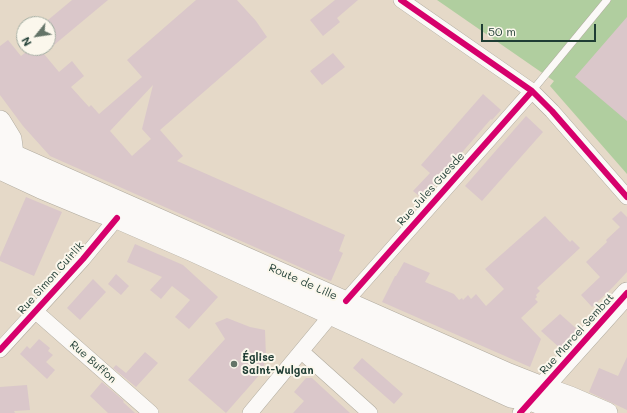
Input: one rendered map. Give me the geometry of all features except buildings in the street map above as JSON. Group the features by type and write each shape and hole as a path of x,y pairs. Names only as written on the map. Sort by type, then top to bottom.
{"main road":[{"path":"0,121 10,139 3,158"},
{"name":"Route de Lille","path":"3,158 260,263 339,308"},
{"name":"Route de Lille","path":"3,158 94,210 117,214 292,296 339,308 358,308 541,401 570,397 607,413"},
{"name":"Rue Marcel Sembat","path":"541,401 627,293"}],"street":[{"path":"401,0 532,91 552,111 627,196"},
{"name":"Rue Jules Guesde","path":"250,413 339,308 532,91"},
{"name":"Rue Simon Cuirlik","path":"0,350 82,259 117,214"},
{"name":"Rue Buffon","path":"35,311 151,413"},
{"path":"302,352 370,413"}],"lane":[{"path":"532,91 607,0"},
{"path":"117,214 234,263 250,266 260,263"},
{"path":"292,296 306,296 314,298"},
{"path":"541,401 578,413"}],"green space":[{"path":"437,0 627,0 627,174 550,86 554,81"}],"cycle path":[{"path":"401,0 532,91 552,111 627,197"},
{"path":"346,301 532,91"},
{"path":"0,350 83,259 117,218"},
{"path":"520,413 627,293"}],"place":[{"name":"Église Saint-Wulgan","path":"234,364"}]}
